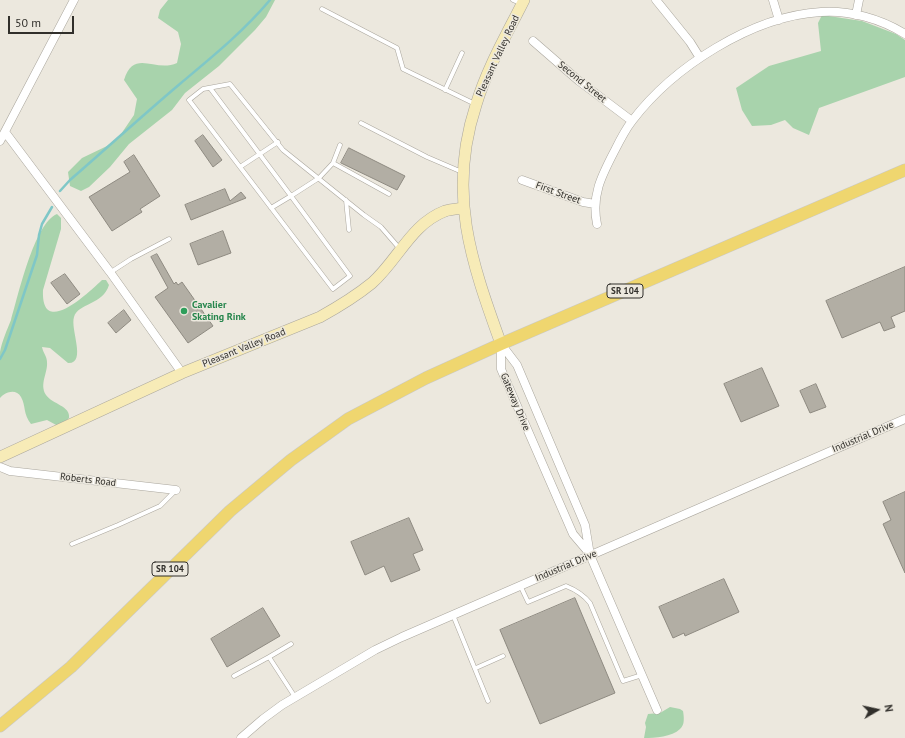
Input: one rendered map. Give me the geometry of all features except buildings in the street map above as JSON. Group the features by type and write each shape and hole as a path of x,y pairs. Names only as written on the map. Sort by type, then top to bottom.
{"main road":[{"name":"SR 104","path":"0,726 72,667 230,511 291,460 348,419 426,378 501,344 905,170"}],"street":[{"path":"0,141 74,0"},
{"path":"656,0 690,42 700,58"},
{"path":"773,0 779,20"},
{"path":"856,15 859,0"},
{"name":"Pleasant Valley Road","path":"501,344 474,266 467,235 463,208 463,172 468,132 476,104 519,2"},
{"path":"597,224 594,204 596,190 605,169 632,121 661,89 700,58 738,35 779,20 808,13 837,12 856,15 886,24 905,34"},
{"name":"Second Street","path":"533,41 579,81 632,121"},
{"path":"5,132 110,272 182,373"},
{"name":"First Street","path":"522,180 583,202 594,204"},
{"name":"Pleasant Valley Road","path":"0,457 182,373 320,317 372,283 400,249 426,221 446,211 463,208"},
{"name":"Gateway Drive","path":"501,344 501,369 573,534 590,555"},
{"name":"Gateway Drive","path":"501,344 517,364 582,517 585,525 590,555 657,710"},
{"name":"Industrial Drive","path":"241,738 263,719 295,697 375,650 453,614 905,419"},
{"name":"Roberts Road","path":"0,467 10,471 176,490"}],"lane":[{"path":"322,9 397,48 403,69 476,104"},
{"path":"445,90 462,53"},
{"path":"210,88 350,276 333,289 189,100 203,89 230,84 283,150 381,227 400,249"},
{"path":"361,123 427,157 463,172"},
{"path":"240,167 278,142"},
{"path":"271,208 319,178 333,163 340,145"},
{"path":"333,163 389,194"},
{"path":"346,200 348,230"},
{"path":"110,272 169,239"},
{"path":"72,544 160,506 176,490"},
{"path":"520,585 528,602 566,586 576,589 590,603 623,681 642,674"},
{"path":"453,614 488,701"},
{"path":"234,676 291,644"},
{"path":"476,668 503,656"},
{"path":"269,657 295,697"}],"green space":[{"path":"168,0 275,0 266,17 255,30 219,66 185,93 172,110 129,144 110,167 89,187 81,191 70,186 68,172 82,158 107,146 119,137 134,115 137,99 124,80 128,70 133,65 139,63 169,65 177,63 181,44 178,32 158,18 160,10"},
{"path":"822,15 862,21 896,34 905,40 905,77 819,108 809,135 793,128 785,120 771,125 752,126 742,110 736,88 769,66 821,51 818,23"},
{"path":"57,214 61,218 61,229 43,290 44,304 49,311 57,312 66,308 76,302 102,280 106,280 109,285 106,292 102,296 76,312 73,322 77,352 74,362 68,363 50,348 42,347 47,362 43,387 44,391 49,398 64,408 69,414 69,418 63,424 58,426 47,420 31,424 28,420 24,404 19,394 10,392 0,398 0,352 2,344 34,245 41,231 49,220"},
{"path":"670,707 683,711 684,721 682,727 673,734 644,738 646,727 645,723 648,714 660,713"}],"waterway":[{"path":"60,191 70,180 227,44 260,12 270,0"},
{"path":"0,359 5,350 37,255 39,235 42,224 52,207"}],"place":[{"name":"Cavalier Skating Rink","path":"184,311"}]}
